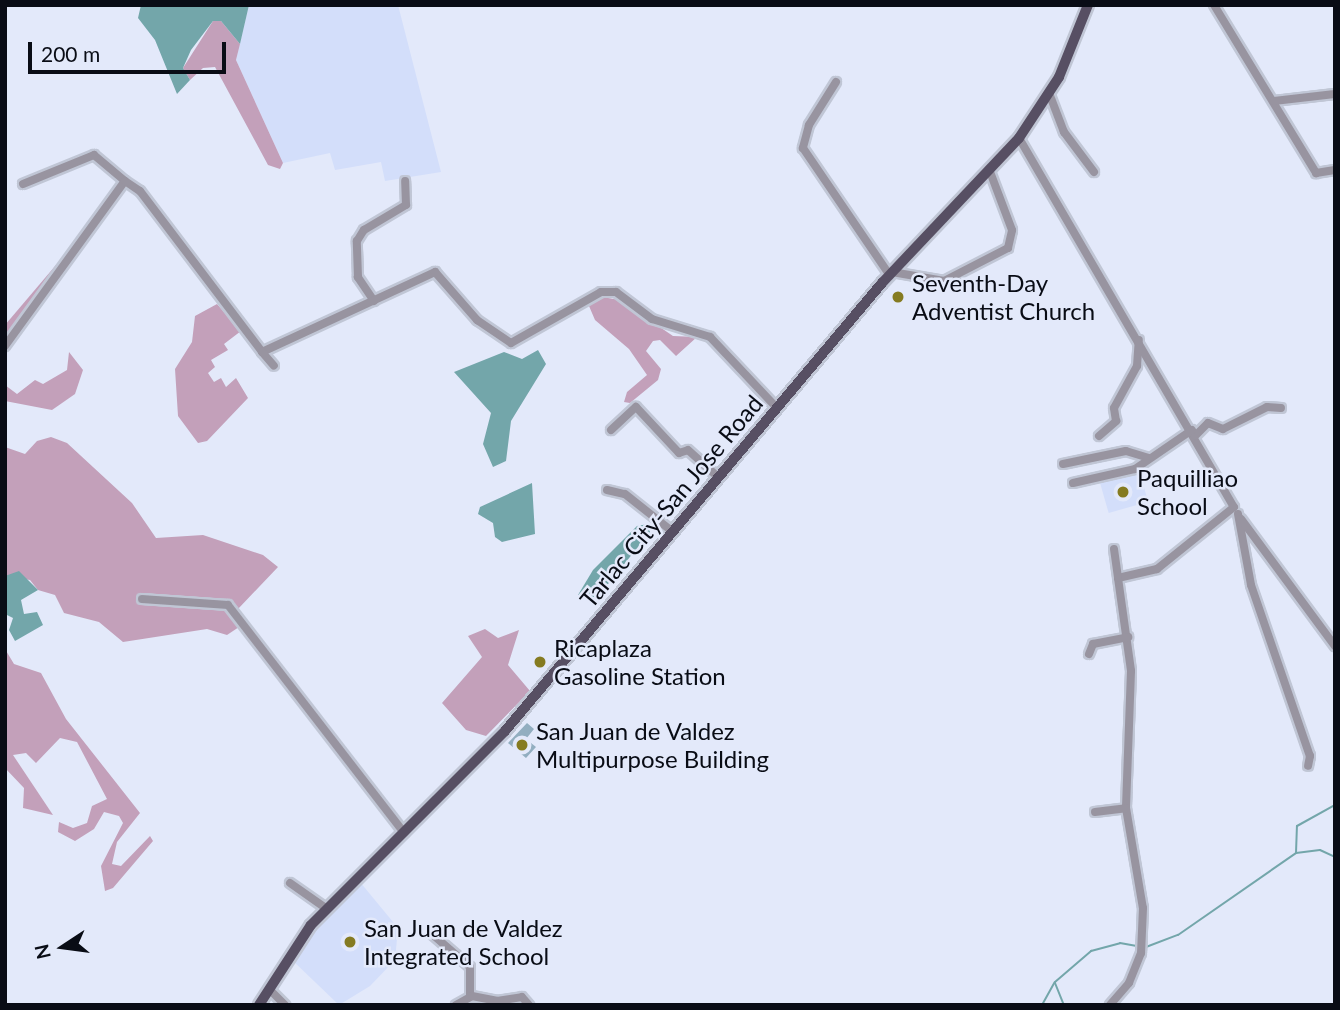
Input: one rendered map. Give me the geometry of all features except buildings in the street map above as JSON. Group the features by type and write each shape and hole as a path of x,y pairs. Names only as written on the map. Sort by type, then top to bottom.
{"main road":[{"name":"Tarlac City-San Jose Road","path":"259,1005 327,909 505,731 891,273 1019,138 1074,49 1088,5"}],"street":[{"path":"1214,5 1315,173 1335,170"},
{"path":"836,82 809,125 803,148 891,273 944,281 1008,248 1012,230 989,169"},
{"path":"1049,93 1064,132 1094,172"},
{"path":"1274,101 1335,94"},
{"path":"1019,138 1139,340 1236,511 1335,646"},
{"path":"23,184 94,155 140,191 274,366"},
{"path":"5,346 125,181"},
{"path":"374,300 358,277 357,241 364,230 405,206 405,181"},
{"path":"262,352 438,272 477,320 498,338 515,343 612,291 652,319 710,337 776,407"},
{"path":"1099,436 1116,421 1114,408 1137,366 1139,340"},
{"path":"611,430 636,407 679,453 688,450 718,477"},
{"path":"1073,483 1135,468 1208,423 1223,429 1267,407 1280,408"},
{"path":"1063,464 1126,451 1149,458"},
{"path":"607,490 625,494 673,532"},
{"path":"1118,578 1157,569 1236,511"},
{"path":"1236,511 1251,585 1310,756 1308,766"},
{"path":"1110,1005 1129,983 1141,953 1143,908 1126,808 1128,637 1114,549"},
{"path":"142,600 228,605 404,833"},
{"path":"1089,654 1093,644 1128,637"},
{"path":"1095,812 1126,808"},
{"path":"290,883 327,909"},
{"path":"432,934 470,967 470,996"},
{"path":"268,989 285,1005"},
{"path":"456,1005 470,996 497,1001 522,997 529,1005"}],"shaded area":[{"path":"141,5 249,5 240,44 221,21 213,21 191,50 183,68 190,80 177,94 155,40 138,18"},
{"path":"249,5 398,5 441,172 385,181 381,162 335,170 330,153 283,163 236,60"},
{"path":"213,21 221,21 240,44 236,60 283,163 280,169 268,165 215,67 203,68 190,80 183,68"},
{"path":"56,265 60,269 5,343 5,325"},
{"path":"602,297 620,300 673,336 697,337 676,356 660,340 653,341 646,351 661,369 658,380 630,403 624,402 627,392 647,375 629,349 595,320 589,306"},
{"path":"217,304 241,331 224,344 228,350 211,360 215,367 208,373 214,382 221,378 226,387 236,378 248,398 207,441 198,443 178,416 175,369 192,342 195,316"},
{"path":"538,350 546,364 511,421 506,461 493,467 483,444 491,413 454,372 504,352 522,359"},
{"path":"69,352 83,370 75,394 52,410 5,401 5,385 17,394 35,380 43,384 67,370"},
{"path":"51,437 67,443 132,503 156,538 203,535 263,555 278,567 238,609 239,627 227,635 207,629 123,642 99,622 64,613 55,595 38,590 30,580 5,576 5,447 25,454 37,441"},
{"name":"Paquilliao School","path":"1139,470 1148,502 1109,513 1100,481"},
{"path":"532,483 535,534 502,542 495,537 493,523 478,514 480,507"},
{"path":"648,524 650,532 609,583 590,600 578,595 593,570 637,526"},
{"path":"19,571 38,590 21,600 24,614 37,612 43,625 15,641 9,630 13,618 5,614 5,576"},
{"path":"485,629 498,638 519,630 508,665 530,691 486,736 466,730 442,703 482,657 468,636"},
{"path":"5,649 14,664 41,673 66,719 140,813 117,842 112,864 121,866 150,836 153,841 113,888 105,891 101,866 123,823 119,816 104,812 94,829 75,841 58,832 59,822 73,828 87,823 92,806 107,799 77,742 60,738 36,763 26,753 13,755 53,815 23,808 24,788 5,768"},
{"name":"San Juan de Valdez Integrated School","path":"360,882 398,928 395,960 370,986 339,1005 291,959"}],"waterway":[{"path":"1146,947 1178,935 1296,853 1297,826 1335,805"},
{"path":"1296,853 1320,850 1335,857"},
{"path":"1042,1005 1055,982 1091,951 1120,943 1137,946"},
{"path":"1055,983 1064,1005"}],"place":[{"name":"Seventh-Day Adventist Church","path":"898,297"},
{"name":"Paquilliao School","path":"1123,492"},
{"name":"Ricaplaza Gasoline Station","path":"540,662"},
{"name":"San Juan de Valdez Multipurpose Building","path":"522,745"},
{"name":"San Juan de Valdez Integrated School","path":"350,942"}]}
